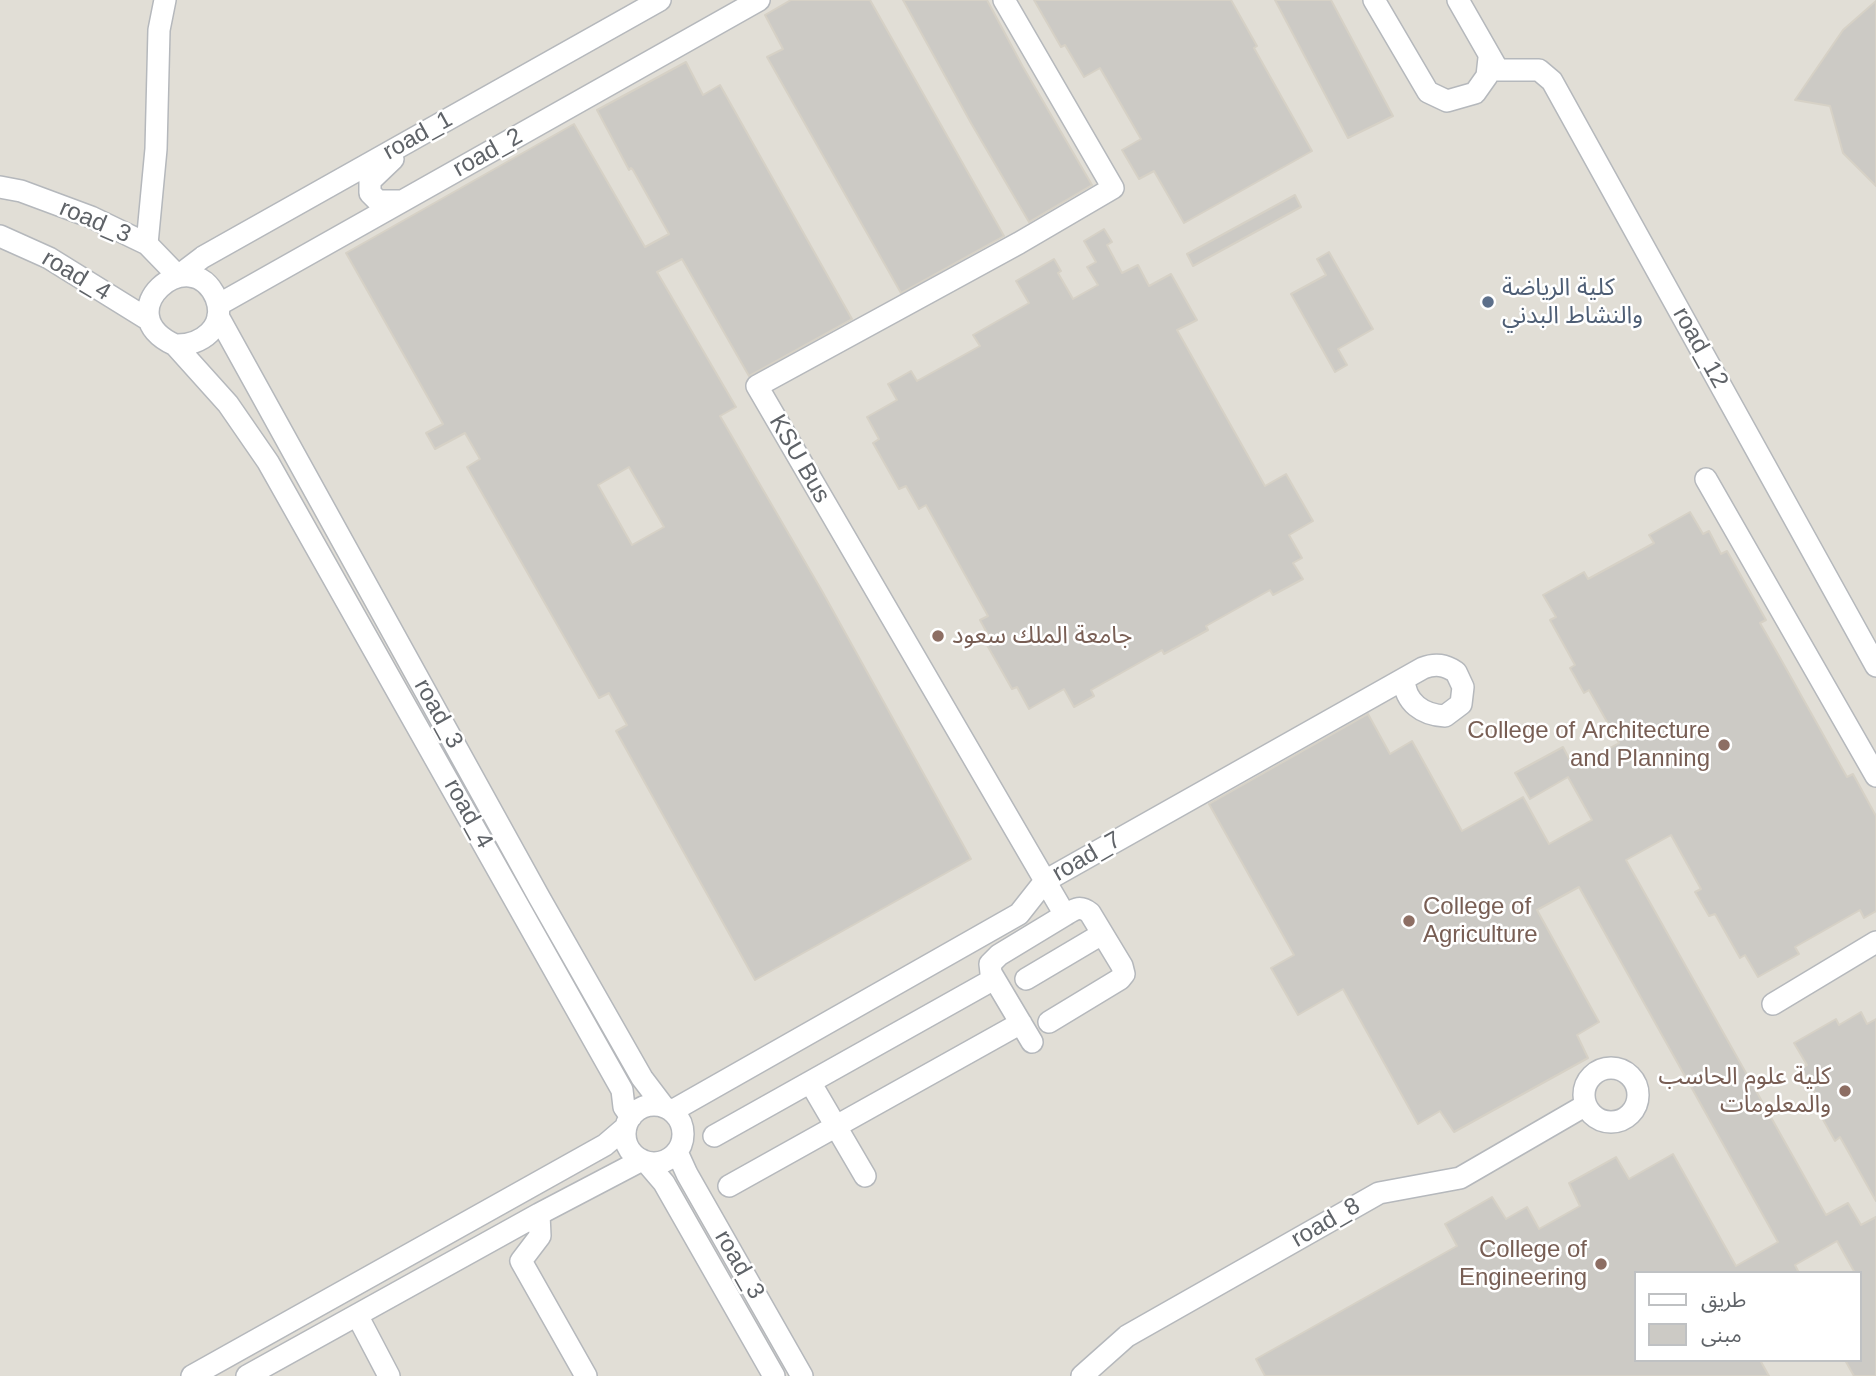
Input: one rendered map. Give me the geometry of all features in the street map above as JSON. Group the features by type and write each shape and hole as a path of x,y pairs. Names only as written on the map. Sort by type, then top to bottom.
{"street":[{"path":"147,244 156,149 159,30 164,0"},
{"name":"road_1","path":"178,276 203,257 660,0"},
{"name":"road_2","path":"218,311 402,201 759,0"},
{"name":"KSU Bus","path":"1004,0 1113,188 1019,243 757,386 1065,915"},
{"path":"1374,0 1428,92 1447,100 1475,93 1493,64 1458,0"},
{"name":"road_12","path":"1493,64 1539,70 1552,81 1876,666"},
{"path":"402,201 378,201 370,193 370,181 418,136"},
{"name":"road_3","path":"0,187 21,191 92,217 147,244 178,276"},
{"name":"road_4","path":"0,236 49,258 149,320"},
{"path":"178,276 200,280 208,286 218,311 215,326 199,342 187,346 164,340 149,320 148,308 158,286 178,276"},
{"name":"road_3","path":"218,311 539,897 642,1078 668,1109"},
{"name":"road_4","path":"175,345 228,404 268,462 622,1090 628,1122"},
{"path":"1706,480 1876,776"},
{"name":"road_7","path":"668,1109 1019,914 1045,881 1404,679"},
{"path":"1032,1042 994,979 990,964 999,954 1065,915 1078,908 1084,909 1090,913 1122,966 1124,974 1049,1022"},
{"path":"1026,979 1102,934"},
{"path":"1773,1004 1876,942"},
{"path":"714,1136 994,979"},
{"path":"729,1186 1021,1023"},
{"path":"810,1083 865,1176"},
{"name":"road_8","path":"1082,1376 1127,1336 1379,1193 1460,1178 1586,1105"},
{"path":"192,1376 605,1144 646,1106 668,1109 678,1118 683,1135 677,1152 663,1162 644,1161 539,1214 247,1376"},
{"path":"628,1122 627,1145 631,1153 644,1161 664,1184 774,1376"},
{"name":"road_3","path":"677,1152 802,1376"},
{"path":"539,1214 540,1236 521,1261 586,1376"},
{"path":"357,1315 389,1376"}],"shaded area":[{"name":"جامعة الملك سعود","path":"0,0 1876,0 1876,1376 0,1376"}],"building":[{"path":"791,0 870,0 1004,236 901,293 767,57 783,49 765,15"},
{"path":"903,0 987,0 1092,185 1029,222"},
{"path":"1034,0 1231,0 1257,46 1254,48 1312,151 1184,223 1154,171 1139,179 1122,150 1141,139 1100,68 1084,77 1065,45 1061,47"},
{"path":"1275,0 1331,0 1393,116 1348,138"},
{"path":"1876,1 1876,186 1843,153 1830,106 1795,100 1843,30"},
{"path":"686,62 703,95 720,85 852,319 749,376 682,259 657,272 736,407 720,416 822,591 971,859 755,980 616,731 627,725 609,693 599,698 467,467 480,459 465,433 435,449 426,433 443,424 346,253 574,124 645,247 669,234 633,170 629,170 597,110","holes":["629,467 664,527 632,545 598,485"]},
{"path":"1295,195 1301,207 1193,266 1187,254"},
{"path":"1104,229 1112,242 1107,245 1122,273 1138,265 1149,286 1171,274 1197,320 1177,330 1265,486 1286,474 1313,521 1289,535 1302,558 1293,563 1303,579 1273,595 1270,590 1206,626 1208,630 1164,654 1162,650 1091,690 1094,696 1074,707 1064,689 1029,709 1017,687 1012,689 987,645 992,642 980,620 988,616 926,505 919,509 906,486 899,489 873,443 879,439 867,417 897,400 888,384 911,371 917,381 980,346 973,335 1029,303 1016,281 1054,259 1061,271 1058,273 1073,299 1098,285 1087,267 1096,262 1084,241"},
{"path":"1329,252 1373,329 1338,349 1347,365 1335,372 1291,294 1326,275 1317,259"},
{"path":"1690,512 1703,534 1709,531 1721,554 1727,551 1766,620 1760,623 1847,777 1853,774 1876,816 1876,911 1864,918 1860,910 1795,947 1799,954 1758,977 1745,955 1740,958 1715,914 1709,916 1695,892 1701,889 1671,835 1626,860 1826,1215 1848,1203 1861,1225 1876,1217 1876,1376 1854,1376 1846,1362 1862,1362 1862,1271 1854,1271 1837,1241 1795,1265 1798,1271 1634,1271 1634,1362 1761,1362 1769,1376 1265,1376 1256,1359 1457,1246 1445,1224 1492,1197 1506,1219 1527,1207 1539,1229 1580,1206 1569,1183 1616,1157 1629,1179 1673,1154 1736,1266 1778,1242 1579,887 1537,910 1599,1022 1577,1035 1588,1058 1454,1132 1440,1111 1418,1124 1343,989 1298,1015 1271,968 1294,955 1209,804 1368,714 1390,754 1412,741 1462,831 1523,797 1549,844 1592,820 1568,777 1530,799 1515,773 1563,747 1574,768 1619,743 1589,690 1584,693 1570,668 1575,665 1550,620 1556,617 1543,595 1584,572 1588,579 1654,543 1649,535"},
{"name":"كلية علوم الحاسب والمعلومات","path":"1861,1012 1867,1024 1876,1019 1876,1201 1840,1137 1835,1141 1821,1116 1827,1113 1801,1068 1807,1065 1794,1043 1836,1019 1839,1025"}],"place":[{"name":"كلية الرياضة والنشاط البدني","path":"1488,302"},
{"name":"جامعة الملك سعود","path":"938,636"},
{"name":"College of Architecture and Planning","path":"1724,745"},
{"name":"College of Agriculture","path":"1409,921"},
{"name":"كلية علوم الحاسب والمعلومات","path":"1845,1091"},
{"name":"College of Engineering","path":"1601,1264"}]}
